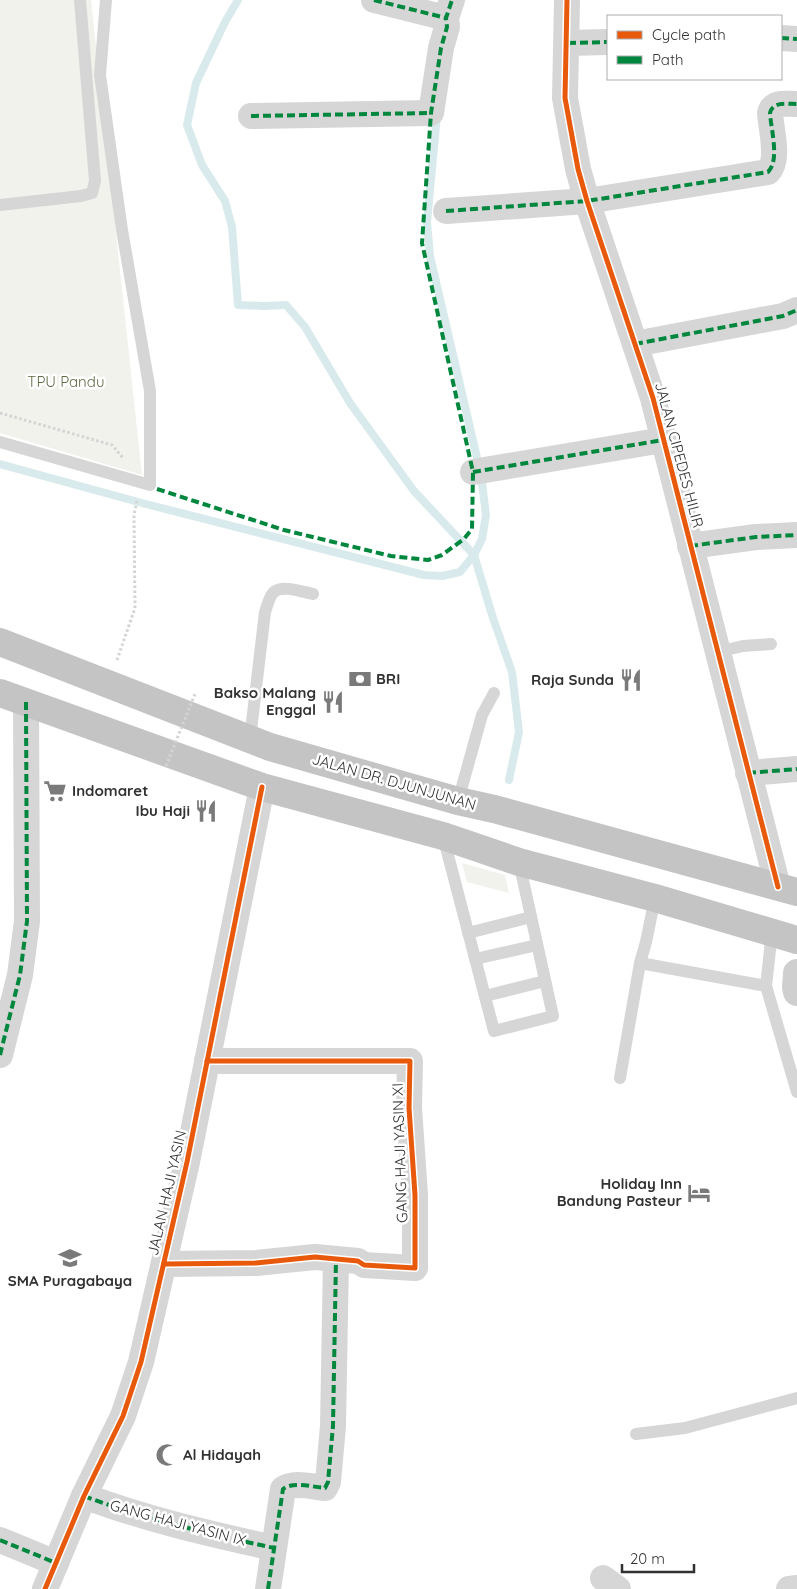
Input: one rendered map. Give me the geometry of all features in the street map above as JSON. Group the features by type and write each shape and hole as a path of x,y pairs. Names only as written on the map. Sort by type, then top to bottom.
{"highway":[{"name":"JALAN DR. DJUNJUNAN","path":"0,642 270,746 458,801 494,809 787,889"},
{"path":"0,693 262,787 443,836 519,862 655,898 784,936"}],"street":[{"path":"251,116 431,113 440,48 447,27 449,9 374,0"},
{"name":"JALAN CIPEDES HILIR","path":"567,0 566,98 578,169 653,398 748,773 787,889"},
{"path":"782,38 797,39"},
{"path":"568,43 607,42"},
{"path":"446,211 587,201 768,172 775,160 771,108 778,104 797,104"},
{"path":"635,344 783,316 797,310"},
{"path":"480,471 663,440"},
{"path":"690,546 756,537 797,535"},
{"path":"0,1055 20,975 27,920 26,702"},
{"path":"748,773 797,769"},
{"name":"JALAN HAJI YASIN","path":"45,1589 84,1496 126,1407 141,1362 187,1162 262,787"},
{"path":"797,973 797,992"},
{"name":"GANG HAJI YASIN XI","path":"207,1061 410,1061 409,1108 414,1195 415,1268 364,1265 358,1261 336,1259"},
{"path":"164,1264 256,1263 315,1257 336,1259 333,1426 328,1482 325,1488 294,1485 283,1489 268,1589"},
{"name":"GANG HAJI YASIN IX","path":"84,1496 119,1509 215,1535 274,1548"},
{"path":"0,1540 56,1563"},
{"path":"789,1589 797,1588"}],"lane":[{"path":"0,205 82,196 92,193 95,181 80,0"},
{"path":"0,442 150,485 150,391 122,230 100,76 106,0"},
{"path":"250,739 265,612 273,594 280,590 287,589 313,594"},
{"path":"717,652 750,645 771,644"},
{"path":"458,801 482,715 494,693"},
{"path":"443,836 494,1031 553,1016 519,862"},
{"path":"620,1078 640,963 655,898"},
{"path":"468,934 531,917"},
{"path":"784,936 766,986 797,1092"},
{"path":"475,959 537,945"},
{"path":"640,963 766,986"},
{"path":"485,996 545,981"},
{"path":"636,1434 685,1428 797,1398"}],"path":[{"path":"0,413 112,445 122,455 126,478"},
{"path":"107,684 122,649 135,608 134,514 138,495"},
{"path":"166,766 195,694"}],"green space":[{"name":"TPU Pandu","path":"0,0 91,0 142,475 0,433"},
{"path":"462,863 505,875 509,893 467,882"}],"waterway":[{"path":"238,0 225,22 196,83 187,125 202,165 225,201 232,227 238,305 286,305 305,327 350,403 414,491 474,555 512,672 519,732 509,780"},
{"path":"0,464 142,503 424,575 442,576 460,572 474,555 482,539 486,515 481,475 430,256 427,222 437,115"}],"marked path":[{"path":"374,0 446,18"},
{"path":"157,489 284,530 391,556 428,560 442,555 464,539 472,529 473,472 422,243 431,113 441,48 447,27 446,18 452,0"},
{"path":"782,38 797,39"},
{"path":"568,43 607,42"},
{"path":"446,211 587,201 768,172 774,160 770,113 777,105 797,104"},
{"path":"251,116 431,113"},
{"path":"635,344 783,316 797,310"},
{"path":"473,472 663,440"},
{"path":"690,546 756,537 797,535"},
{"path":"0,1055 20,975 27,921 26,702"},
{"path":"748,773 797,769"},
{"path":"268,1589 283,1489 292,1485 325,1488 328,1482 333,1426 336,1259"},
{"path":"84,1496 154,1519 274,1548"},
{"path":"0,1540 56,1563"}],"cycle path":[{"path":"567,0 565,98 578,169 653,398 778,887"},
{"path":"45,1589 84,1496 123,1416 141,1362 187,1162 262,787"},
{"path":"164,1264 256,1263 315,1257 358,1261 364,1265 415,1268 415,1195 409,1108 410,1061 207,1061"}],"place":[{"name":"BRI","path":"360,679"},
{"name":"Raja Sunda","path":"631,680"},
{"name":"Bakso Malang Enggal","path":"333,702"},
{"name":"Indomaret","path":"55,791"},
{"name":"Ibu Haji","path":"206,811"},
{"name":"Holiday Inn Bandung Pasteur","path":"699,1193"},
{"name":"SMA Puragabaya","path":"70,1258"},
{"name":"Al Hidayah","path":"167,1455"}]}
